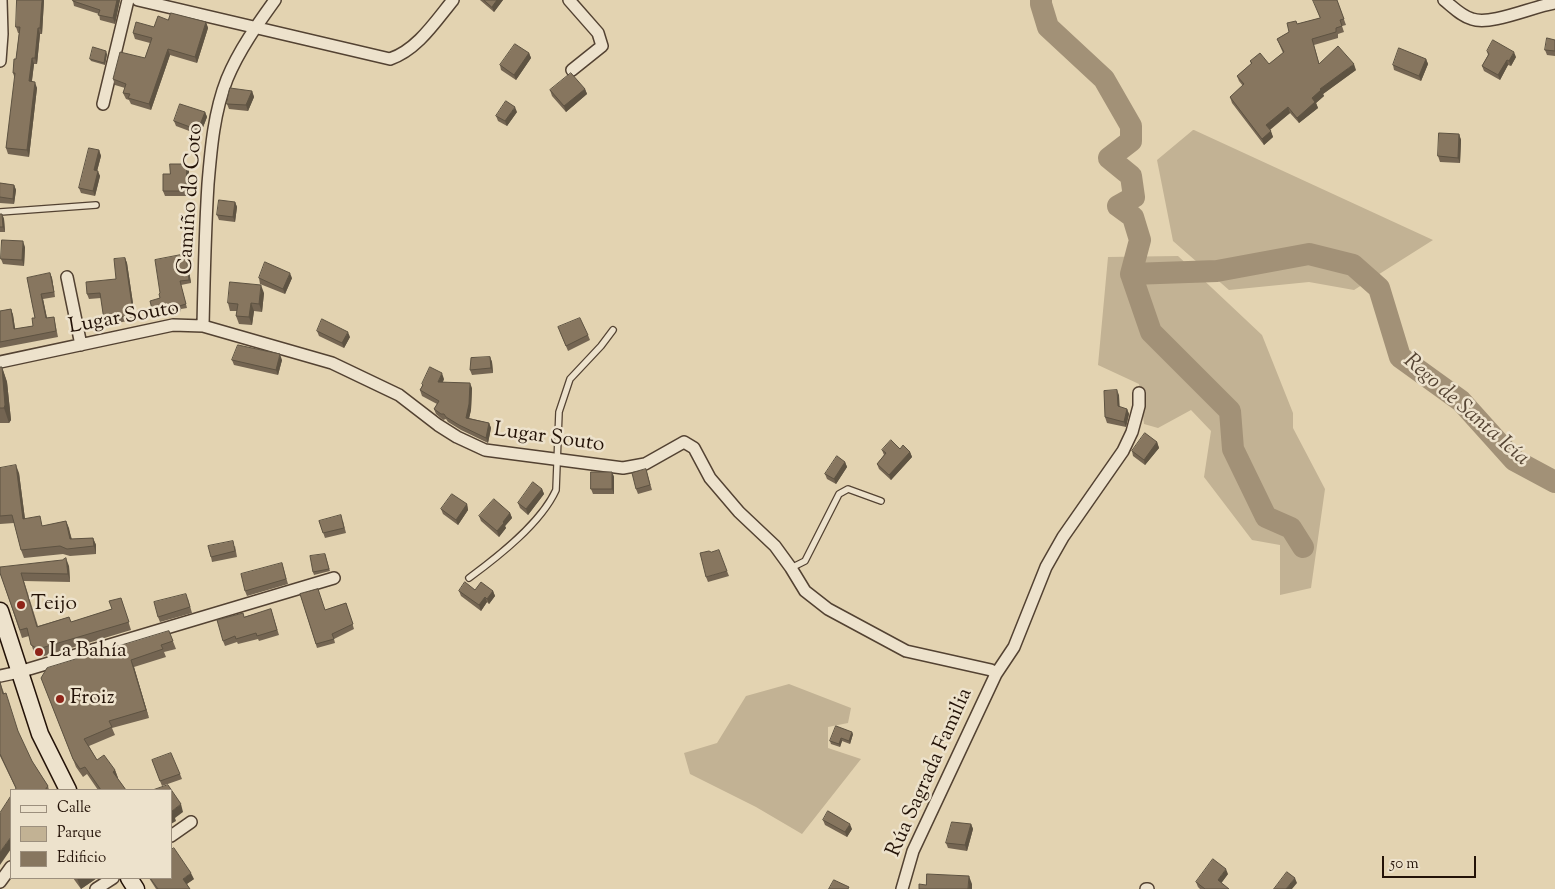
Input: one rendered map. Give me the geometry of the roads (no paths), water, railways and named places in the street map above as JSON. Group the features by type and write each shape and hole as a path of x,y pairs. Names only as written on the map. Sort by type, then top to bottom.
{"main road":[{"path":"0,611 40,734 68,789"}],"street":[{"path":"0,61 2,34 1,0"},
{"path":"103,104 128,0"},
{"path":"138,0 390,59 399,56 429,30 453,0"},
{"name":"Camiño do Coto","path":"203,326 205,223 211,146 218,110 227,80 240,51 275,0"},
{"path":"569,0 598,33 602,46 572,70"},
{"path":"1444,0 1460,14 1474,20 1495,19 1555,3"},
{"path":"67,277 81,345"},
{"name":"Lugar Souto","path":"0,362 173,325 203,326 332,363 399,395 438,425 457,437 486,450 622,468 645,464 684,442 694,448 710,478 739,512 775,546 805,592 828,609 906,650 991,670 996,674"},
{"name":"Rúa Sagrada Familia","path":"902,889 913,851 996,674 1014,647 1036,588 1054,552 1082,508 1123,451 1132,432 1139,406 1139,393"},
{"path":"0,676 19,672 334,578"},
{"path":"172,835 190,822"},
{"path":"0,882 10,868"},
{"path":"96,889 111,879"}],"lane":[{"path":"0,212 96,205"},
{"path":"470,578 497,558 536,520 551,502 556,490 559,412 570,379 601,346 613,330"},
{"path":"791,568 805,561 839,494 848,489 881,501"}],"waterway":[{"name":"Rego de Santa Icía","path":"1041,0 1048,27 1104,79 1131,126 1131,141 1109,158 1131,176 1134,197 1118,206 1133,217 1140,240 1131,274 1151,332 1230,411 1233,449 1266,517 1291,528 1303,547"},
{"name":"Rego de Santa Icía","path":"1131,274 1217,271 1309,254 1353,265 1379,288 1400,357 1461,401 1514,460 1555,482"}],"place":[{"name":"Teijo","path":"21,605"},
{"name":"La Bahía","path":"39,652"},
{"name":"Froiz","path":"60,699"}]}
